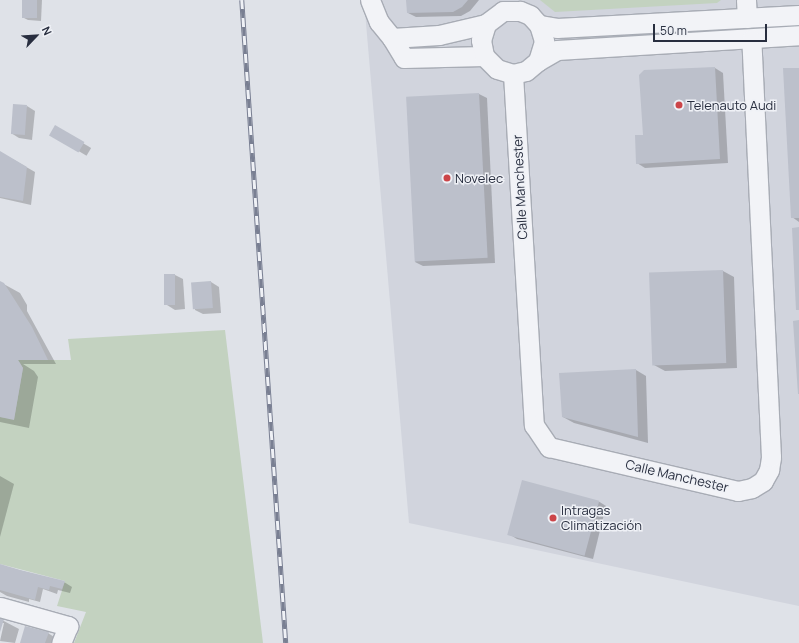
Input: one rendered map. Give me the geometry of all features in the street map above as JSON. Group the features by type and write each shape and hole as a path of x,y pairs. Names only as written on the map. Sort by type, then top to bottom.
{"street":[{"path":"370,0 379,22 392,38 404,58 484,56"},
{"path":"538,60 544,41 539,25 530,15 503,6 486,24 481,40 484,56 497,70 513,74 526,71 538,60 557,50 751,40 799,35"},
{"path":"539,25 557,28 746,9 799,15"},
{"path":"392,38 439,35 486,24"},
{"name":"Calle Manchester","path":"513,74 534,425 549,447 738,491 752,488 763,481 769,470 770,457 751,40"},
{"path":"0,607 68,626 61,643"}],"shaded area":[{"path":"364,0 799,0 799,606 409,523"}],"green space":[{"path":"540,0 721,0 717,3 555,12"},
{"path":"225,330 263,643 74,643 86,612 57,606 65,581 0,564 0,417 14,419 23,368 18,360 71,360 68,339"}],"building":[{"path":"22,0 37,0 37,18 22,18"},
{"path":"406,0 468,0 462,7 453,12 407,13"},
{"name":"Telenauto Audi","path":"715,67 720,159 636,164 635,135 643,135 639,75 644,70"},
{"path":"783,68 799,68 799,218 791,218"},
{"name":"Novelec","path":"479,93 488,258 415,262 406,97"},
{"path":"13,104 27,105 25,135 11,134"},
{"path":"55,125 84,142 78,152 49,135"},
{"path":"0,151 27,167 23,201 0,197"},
{"path":"799,227 799,310 796,310 792,228"},
{"path":"723,270 726,363 652,366 649,273"},
{"path":"164,274 175,274 175,305 164,305"},
{"path":"0,281 4,283 32,327 48,360 18,360 23,368 14,420 0,417"},
{"path":"211,281 213,308 193,309 191,282"},
{"path":"799,320 799,394 798,394 793,321"},
{"path":"636,369 638,437 562,417 559,373"},
{"name":"Intragas Climatización","path":"522,480 599,501 585,556 507,535"},
{"path":"0,564 65,581 62,589 50,586 49,590 38,587 35,600 0,590"},
{"path":"0,618 4,619 0,632"},
{"path":"25,626 49,632 45,643 20,643"}],"railway":[{"path":"242,0 286,643"}],"place":[{"name":"Telenauto Audi","path":"679,105"},
{"name":"Novelec","path":"447,178"},
{"name":"Intragas Climatización","path":"553,518"}]}
